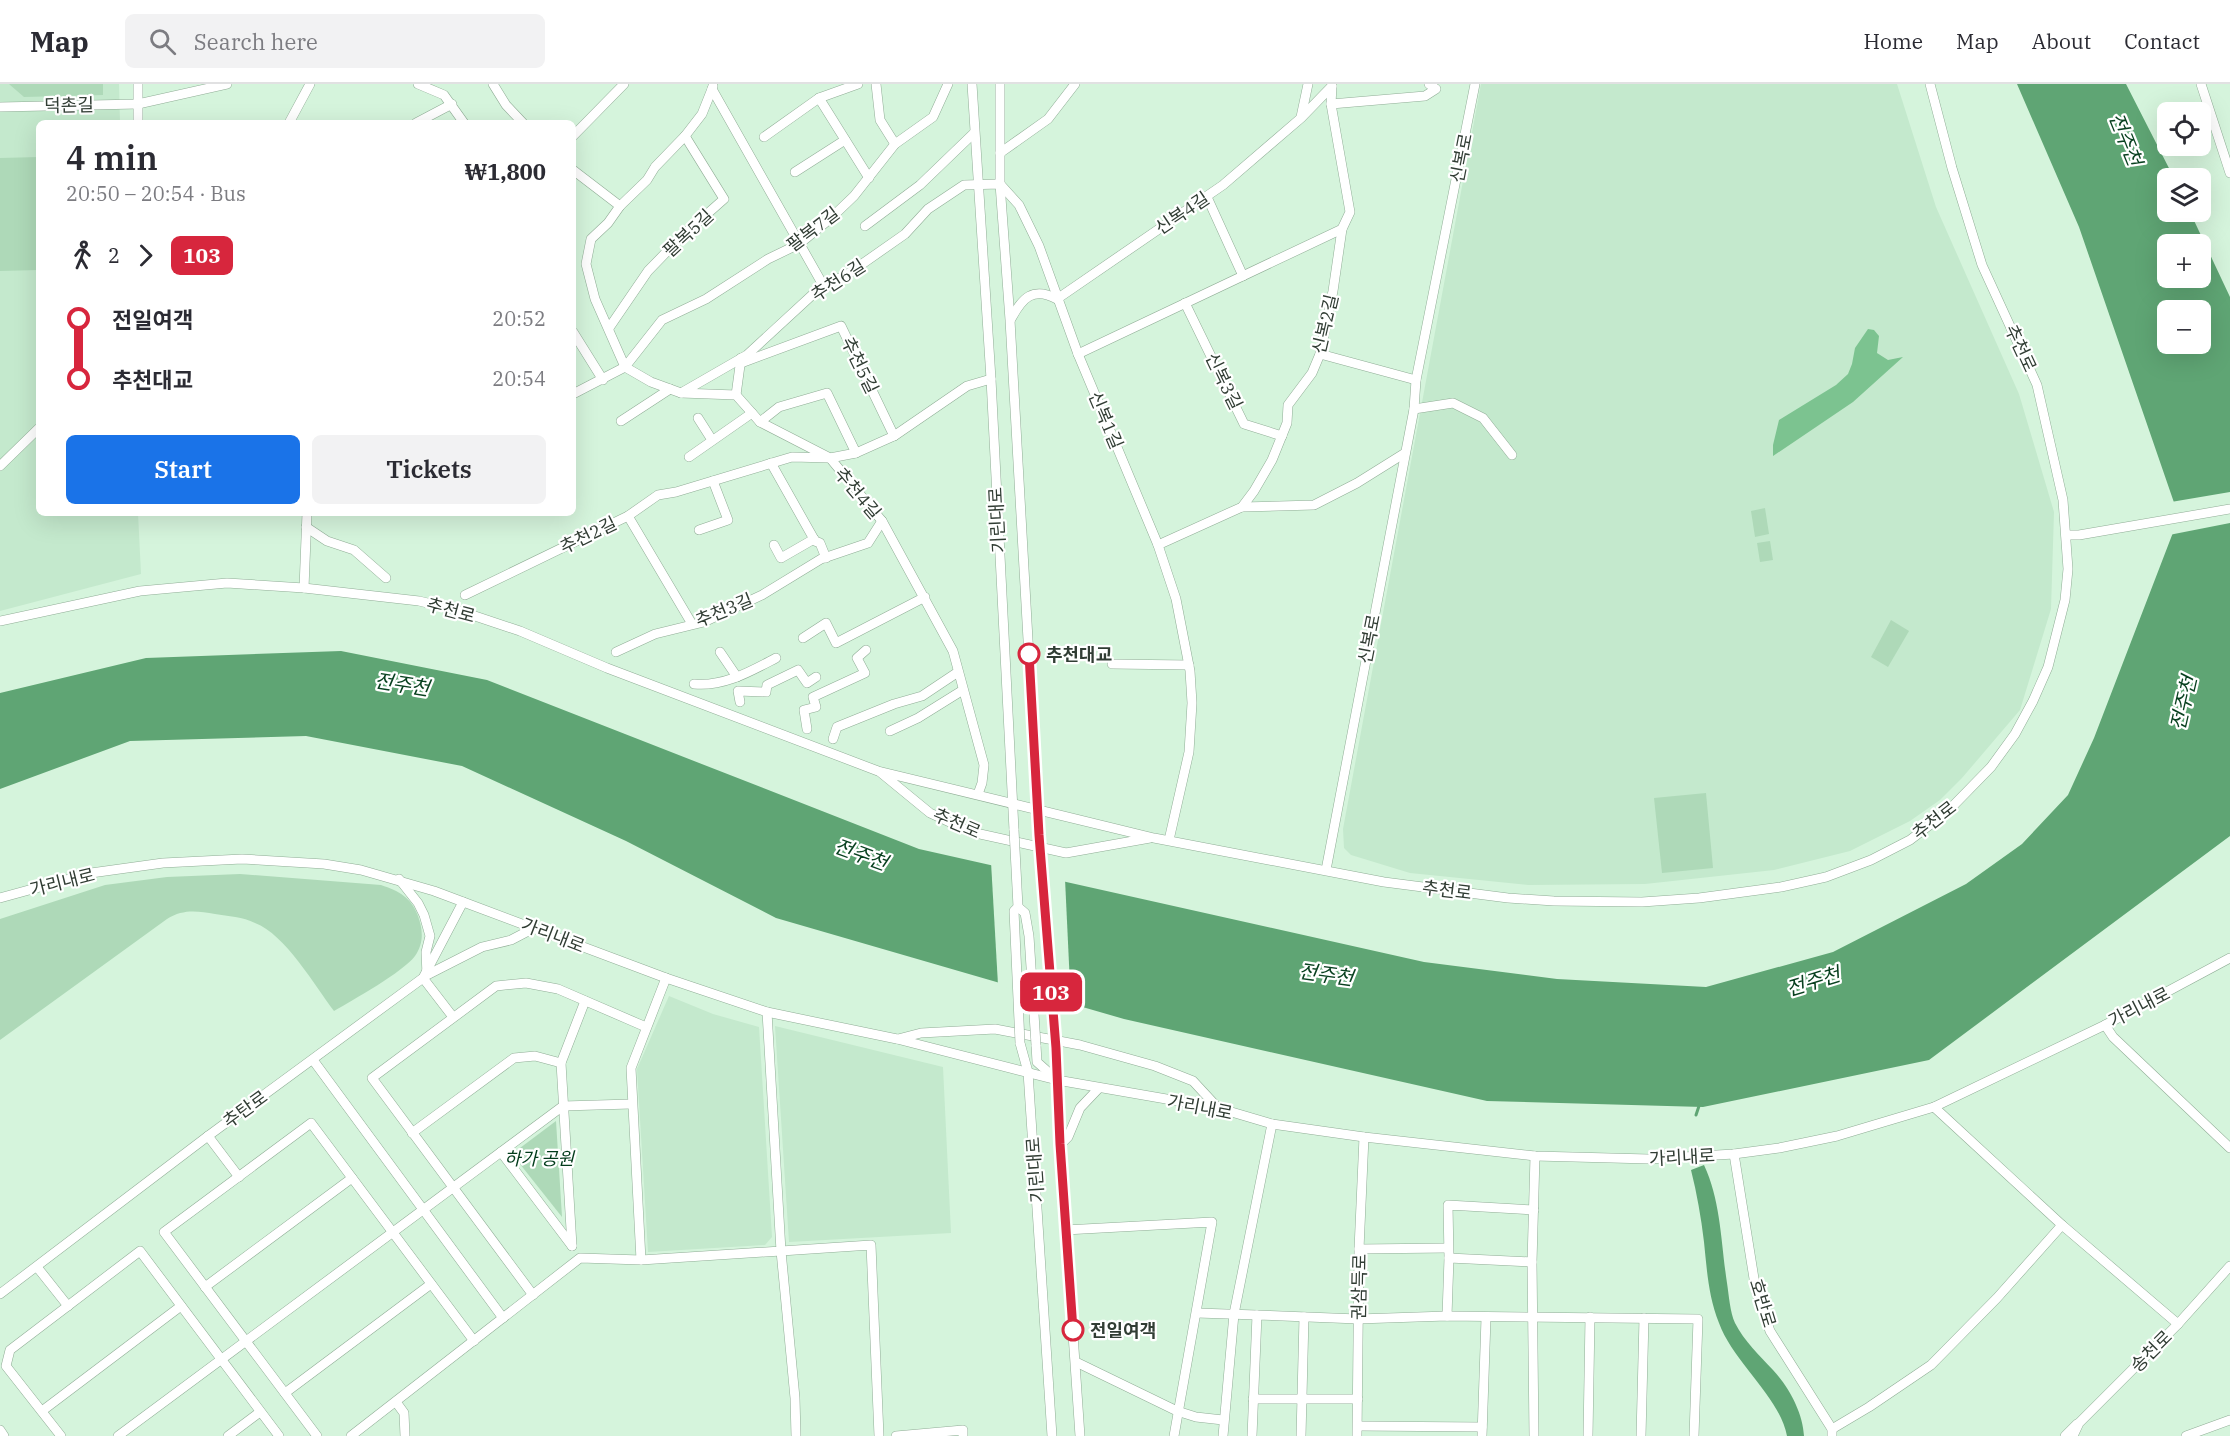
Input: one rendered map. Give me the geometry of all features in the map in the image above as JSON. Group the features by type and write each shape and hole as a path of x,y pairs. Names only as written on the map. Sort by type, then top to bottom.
{"street":[{"path":"138,84 138,120"},
{"name":"덕촌길","path":"0,107 138,104 227,84"},
{"path":"291,120 310,84"},
{"path":"418,84 444,95 462,120"},
{"path":"493,84 506,105 520,120"},
{"path":"576,133 624,84"},
{"path":"876,84 880,120 895,144"},
{"name":"팔복7길","path":"625,367 662,320 706,299 768,259 799,244 831,218 869,178 895,144 933,117 948,84"},
{"name":"기린대로","path":"972,84 991,379 1013,803 1017,907 1014,910 1020,1043 1028,1072 1052,1436"},
{"name":"기린대로","path":"1000,84 1000,184 1010,320 1039,834 1056,1048 1065,1230 1080,1436"},
{"path":"1000,153 1048,119 1075,84"},
{"path":"1301,118 1308,84"},
{"path":"1331,104 1425,96 1436,89 1429,84"},
{"name":"신복로","path":"1326,870 1414,409 1416,380 1475,84"},
{"name":"추천로","path":"0,621 140,591 227,583 303,588 419,601 458,610 520,631 607,668 878,771 1169,840 1394,883 1508,898 1554,901 1642,902 1700,898 1781,887 1826,877 1872,860 1910,840 1948,811 1991,767 2015,734 2048,668 2065,600 2068,569 2063,500 2034,376 1982,265 1952,168 1930,84"},
{"path":"2200,84 2230,173"},
{"path":"764,137 819,98 853,85"},
{"name":"신복4길","path":"1057,299 1223,185 1301,118 1333,85"},
{"name":"신복2길","path":"1242,507 1259,483 1282,436 1287,423 1288,405 1312,373 1320,354 1334,291 1342,229 1350,212 1331,104 1333,85"},
{"path":"713,87 702,114 685,136 655,167 647,180 620,206 608,224 591,239 586,264 595,299 625,367 651,382 681,393 736,394 741,360"},
{"path":"713,87 823,285"},
{"path":"819,98 869,178"},
{"path":"422,120 452,104"},
{"path":"865,226 920,184 974,133"},
{"name":"팔복5길","path":"609,328 648,271 681,237 724,199 685,136"},
{"path":"795,172 845,140"},
{"path":"576,172 620,206"},
{"name":"추천6길","path":"681,393 741,360 823,285 845,276 905,234 928,209 964,185 1000,184"},
{"name":"신복1길","path":"1000,184 1019,205 1039,246 1078,354 1158,545 1176,598 1189,665 1192,703 1189,752 1169,840"},
{"path":"1207,196 1243,276"},
{"path":"1078,354 1342,229"},
{"path":"1010,320 1019,304 1027,297 1040,293 1057,299"},
{"name":"신복3길","path":"1185,303 1244,424 1282,436"},
{"name":"추천5길","path":"741,360 841,326 894,436"},
{"path":"576,337 603,380"},
{"path":"1320,354 1416,380"},
{"path":"576,393 625,367"},
{"path":"830,458 856,453 894,436 967,386 991,379"},
{"path":"621,421 670,389"},
{"path":"760,422 779,407 827,393 856,453"},
{"name":"추천4길","path":"736,394 760,422 830,458 882,520 953,651 984,765 978,794"},
{"path":"1414,409 1453,403 1483,418 1512,455"},
{"path":"688,457 752,413"},
{"path":"698,418 712,440"},
{"path":"0,466 36,431"},
{"path":"1158,545 1242,507 1314,505 1357,483 1405,453"},
{"name":"추천2길","path":"465,595 628,516 658,495 676,492 792,457 830,458"},
{"path":"771,463 814,539 820,543 826,558"},
{"path":"699,530 728,520 713,481"},
{"path":"2066,535 2079,535 2230,509"},
{"path":"303,588 307,516"},
{"path":"628,516 693,624"},
{"name":"추천3길","path":"616,652 655,634 704,622 762,595 826,558 868,543 882,520"},
{"path":"306,527 327,541 354,550 386,578"},
{"path":"774,545 781,558 814,539"},
{"path":"803,638 826,623 836,643 925,597"},
{"path":"807,729 804,710 816,707 813,697 865,673 857,658 866,650"},
{"path":"720,652 737,677"},
{"path":"694,684 706,685 737,677 776,658"},
{"path":"1112,664 1189,665"},
{"path":"740,702 738,691 766,693 767,685 798,670 807,683 816,677"},
{"path":"832,739 837,726 922,696 958,672"},
{"path":"890,731 918,718 963,690"},
{"name":"추천로","path":"878,771 930,813 971,832 1066,853 1154,837"},
{"name":"가리내로","path":"0,898 91,873 163,863 242,859 324,864 398,879 666,978 767,1012 897,1039 1057,1080 1218,1108 1272,1124 1364,1137 1535,1156 1648,1160 1734,1154 1779,1148 1837,1136 1934,1107 2105,1025 2230,958"},
{"path":"398,879 418,903 430,936 426,952 425,976 453,1017"},
{"name":"추탄로","path":"0,1294 208,1136 425,976 463,902"},
{"name":"기린대로","path":"1017,907 1025,913 1029,936 1037,1062 1057,1080"},
{"path":"425,976 482,947 511,940 534,928"},
{"path":"641,1260 630,1068 666,978"},
{"path":"533,1295 372,1078 496,987 526,983 558,989 646,1028"},
{"path":"572,1246 561,1063 585,1001"},
{"path":"767,1012 781,1251 795,1398 796,1436"},
{"path":"2105,1025 2113,1037 2147,1071 2230,1148"},
{"path":"897,1039 921,1033 995,1029 1080,1045 1155,1066 1193,1081 1218,1108"},
{"path":"412,1133 514,1058 535,1056 561,1063"},
{"path":"313,1060 503,1318"},
{"path":"1060,1144 1068,1137 1080,1108 1099,1088"},
{"path":"118,1436 563,1106 631,1104"},
{"path":"1934,1107 2062,1225 2178,1324"},
{"path":"317,1436 164,1232 311,1124 474,1341"},
{"path":"1223,1436 1234,1314 1272,1124"},
{"path":"208,1136 239,1177"},
{"name":"권삼득로","path":"1358,1431 1359,1249 1364,1137"},
{"path":"501,1152 580,1258"},
{"name":"호반로","path":"1734,1154 1759,1301 1770,1331 1832,1432"},
{"path":"1534,1436 1532,1262 1535,1156"},
{"path":"205,1287 352,1178"},
{"path":"1447,1316 1448,1205 1534,1210"},
{"path":"1065,1230 1212,1222 1174,1436"},
{"path":"1832,1432 1932,1365 1997,1298 2062,1225"},
{"path":"351,1436 580,1258 641,1260 871,1245 879,1436"},
{"path":"1359,1249 1448,1248"},
{"path":"61,1436 6,1366 10,1350 140,1251 279,1436"},
{"path":"1449,1258 1532,1262"},
{"name":"송천로","path":"2073,1436 2079,1423 2178,1324 2230,1266"},
{"path":"37,1267 68,1306"},
{"path":"285,1394 431,1284"},
{"path":"42,1411 181,1306"},
{"path":"1197,1313 1358,1319 1447,1316 1698,1319 1694,1436"},
{"path":"1252,1436 1257,1315"},
{"path":"1301,1436 1304,1317"},
{"path":"1588,1436 1590,1317"},
{"path":"1358,1431 1482,1431 1486,1318"},
{"path":"1641,1436 1644,1318"},
{"path":"1076,1362 1178,1411 1196,1417 1223,1420"},
{"path":"1253,1399 1358,1399"},
{"path":"396,1402 404,1413 405,1436"},
{"path":"228,1436 260,1412"},
{"path":"2186,1436 2230,1420"},
{"path":"2065,1436 2074,1425 2079,1423"},
{"path":"0,1430 4,1436"},
{"path":"896,1436 963,1430 963,1436"}],"shaded area":[{"path":"0,84 119,84 120,120 36,120 36,516 138,516 141,574 0,611"},
{"path":"1481,84 1897,84 1936,207 2019,394 2054,512 2051,609 2020,710 1962,778 1940,800 1910,821 1850,851 1774,870 1645,884 1528,885 1410,873 1351,855 1344,848 1343,829"},
{"path":"1868,329 1874,330 1879,336 1877,353 1888,360 1903,357 1853,402 1773,456 1773,445 1779,420 1836,385 1848,374 1855,348"},
{"path":"669,996 713,1014 759,1027 772,1237 765,1245 648,1252 637,1069"},
{"path":"775,1026 943,1067 951,1233 789,1242"}],"green space":[{"path":"9,84 103,84 103,95 24,97"},
{"path":"36,157 36,270 0,271 0,158"},
{"path":"1765,508 1769,534 1755,537 1751,511"},
{"path":"1770,541 1773,560 1760,562 1757,543"},
{"path":"1891,620 1909,631 1888,667 1871,657"},
{"path":"1706,793 1713,868 1662,873 1654,798"},
{"path":"240,874 387,887 399,892 415,909 422,931 420,946 415,956 400,970 334,1011 288,949 266,929 240,918 202,912 184,912 167,919 0,1040 0,919 105,885 167,877"},
{"name":"하가 공원","path":"556,1121 562,1217 512,1154"}],"water":[{"name":"전주천","path":"2017,84 2126,84 2157,145 2157,156 2163,156 2169,168 2157,168 2157,222 2195,222 2200,234 2157,234 2157,288 2211,288 2211,257 2230,297 2230,836 1929,1060 1703,1107 1487,1101 1124,1019 776,918 626,841 462,766 306,736 130,741 0,789 0,693 146,658 341,651 487,680 919,849 1424,962 1557,979 1706,987 1833,952 1966,884 2022,844 2068,795 2094,738 2179,517 2079,227"},
{"path":"1704,1165 1714,1193 1720,1223 1733,1319 1748,1342 1790,1392 1801,1418 1804,1436 1787,1436 1775,1407 1735,1352 1715,1313 1691,1170"}],"pier":[{"path":"2230,492 2230,523 2169,535 2175,516 2171,502"},
{"path":"991,862 1065,879 1071,1006 998,985"}],"waterway":[{"path":"1696,1115 1700,1103"}],"bus line":[{"name":"103","path":"1029,654 1073,1330"}],"place":[{"name":"추천대교","path":"1029,654"},
{"name":"전일여객","path":"1073,1330"}]}
